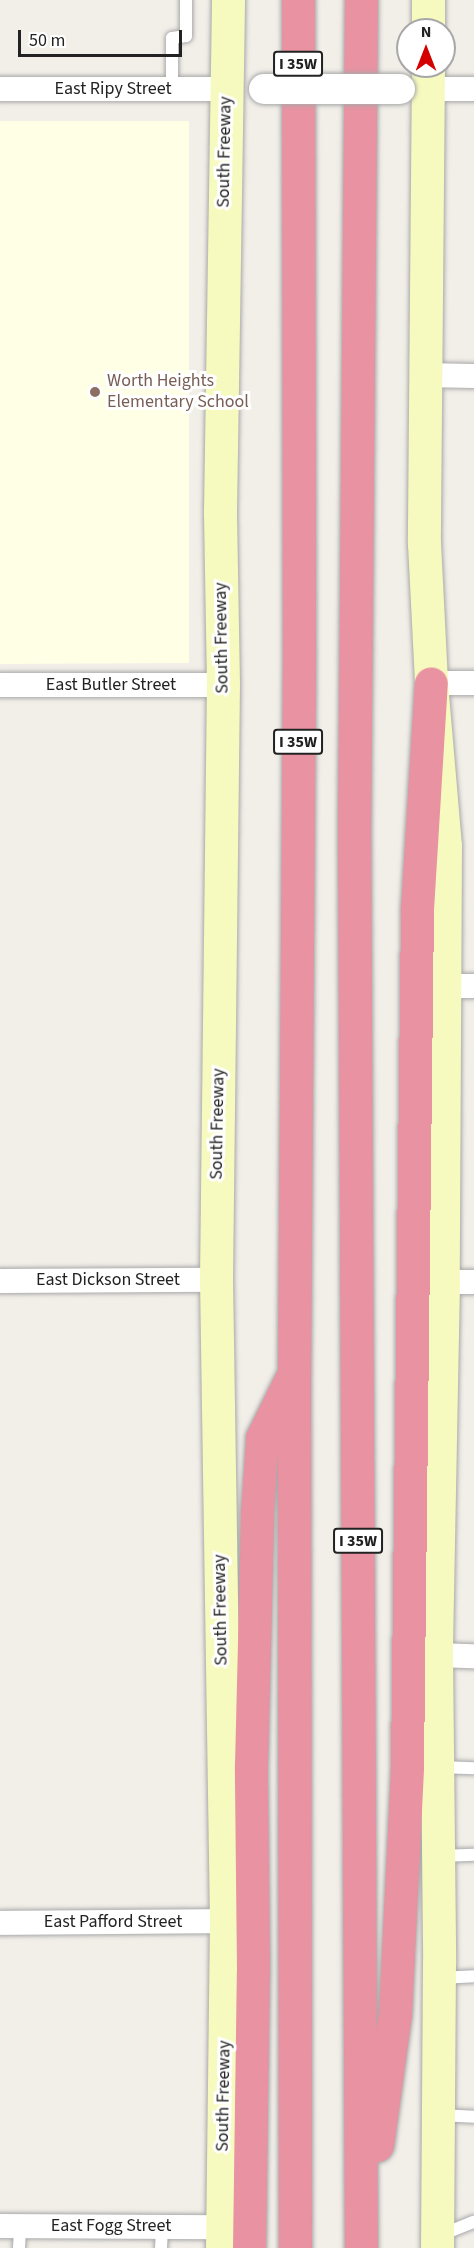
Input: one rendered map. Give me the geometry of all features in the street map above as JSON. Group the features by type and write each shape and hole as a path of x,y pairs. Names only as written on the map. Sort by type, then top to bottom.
{"highway":[{"name":"I 35W","path":"295,2248 294,1374 299,654 298,0"},
{"name":"I 35W","path":"361,0 354,833 362,2248"},
{"path":"362,2248 395,2014 406,1778 417,909 431,683"},
{"path":"249,2248 253,1971 252,1765 257,1514 262,1438 294,1374"}],"main road":[{"name":"South Freeway","path":"222,2237 226,1921 216,1280 223,685 220,512 228,0"},
{"path":"428,0 428,18"},
{"path":"419,81 424,375 424,543 431,683 460,986 459,1282 436,1655 439,1978 437,2242"}],"street":[{"path":"264,89 419,81 474,88"},
{"name":"East Ripy Street","path":"0,89 226,89"},
{"path":"424,375 474,376"},
{"path":"431,683 474,683"},
{"name":"East Butler Street","path":"0,685 223,685"},
{"name":"East Dickson Street","path":"0,1281 216,1280"},
{"path":"436,1655 474,1656"},
{"name":"East Pafford Street","path":"0,1923 226,1921"},
{"name":"East Fogg Street","path":"13,2233 222,2237"}],"lane":[{"path":"172,89 172,38 186,36 186,0"},
{"path":"437,1767 474,1767"},
{"path":"438,1856 474,1855"},
{"path":"439,1978 474,1976"},
{"path":"438,2115 474,2117"},
{"path":"437,2242 474,2222"}],"shaded area":[{"name":"Worth Heights Elementary School","path":"0,121 189,121 189,663 0,664"}],"place":[{"name":"Worth Heights Elementary School","path":"95,392"}]}
